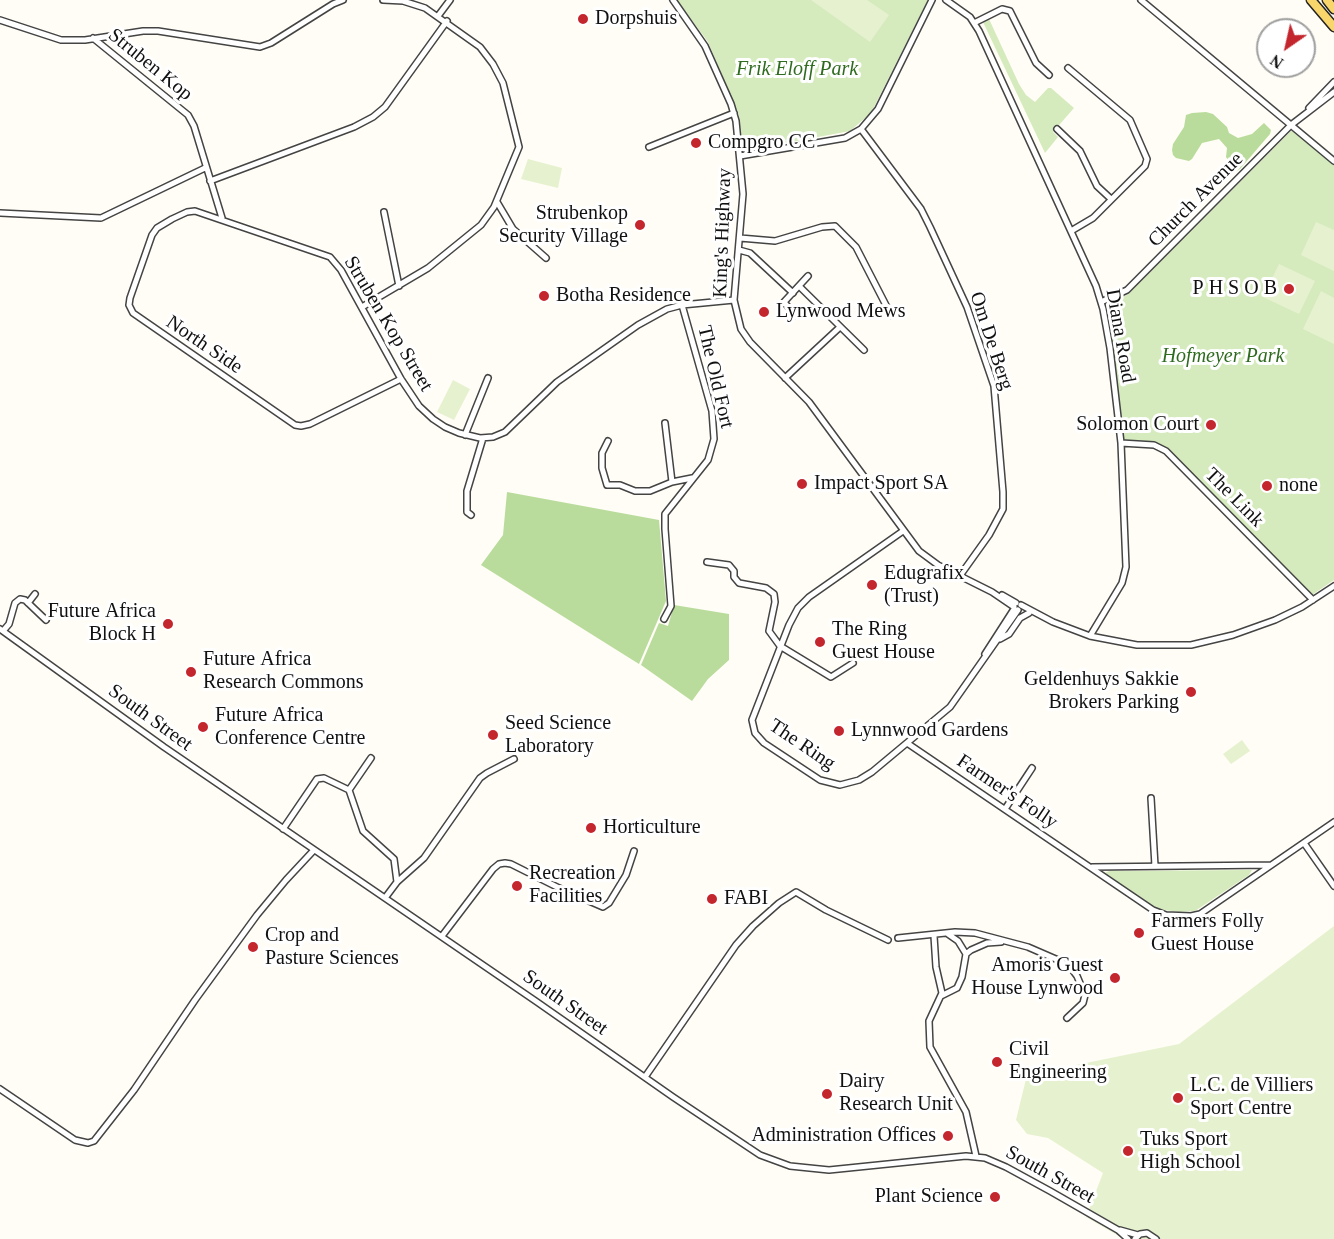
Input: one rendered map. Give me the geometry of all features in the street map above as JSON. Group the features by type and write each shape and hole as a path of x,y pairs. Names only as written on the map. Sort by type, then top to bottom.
{"main road":[{"path":"1311,0 1334,27"},
{"path":"1328,0 1334,6"}],"street":[{"path":"0,20 51,38 70,40 143,31 260,47 272,43 343,0"},
{"path":"362,307 428,268 487,219 497,202 519,147 505,88 488,56 473,40 416,3 382,0"},
{"path":"438,16 450,0"},
{"name":"King's Highway","path":"673,0 705,46 734,113 743,194 734,300 739,324 745,335 809,402 919,551 959,577 1029,613 1044,618"},
{"path":"740,156 845,138 861,129 876,112 932,0"},
{"name":"Diana Road","path":"946,0 967,14 974,23 1071,231 1101,302 1110,348 1121,443 1125,512 1125,574 1090,636"},
{"path":"1141,0 1334,161"},
{"path":"974,23 1002,9 1010,10 1036,63 1049,75"},
{"path":"210,182 370,119 385,106 447,21"},
{"name":"Struben Kop","path":"93,38 188,115 194,126 222,218"},
{"path":"1068,68 1130,120 1147,157 1146,165 1093,218 1071,231"},
{"name":"Church Avenue","path":"1307,112 1334,82"},
{"name":"Church Avenue","path":"1101,302 1120,295 1134,284 1291,125 1334,92"},
{"path":"649,147 734,113"},
{"name":"Om De Berg","path":"861,129 921,209 967,307 994,386 1004,506 998,521 959,577"},
{"path":"1057,129 1080,150 1097,186 1111,199"},
{"path":"0,213 101,219 205,168"},
{"path":"497,202 513,229 546,258"},
{"name":"North Side","path":"222,218 192,211 169,221 153,232 130,298 129,304 135,315 298,426 310,424 401,379"},
{"path":"384,212 399,286"},
{"name":"Struben Kop Street","path":"222,218 330,257 341,270 415,400 427,414 445,427 465,435 483,438"},
{"path":"740,238 775,241 822,227 834,226 856,247 891,315"},
{"path":"739,250 750,253 792,292"},
{"path":"795,315 784,303 808,276"},
{"path":"799,286 864,350"},
{"path":"471,515 467,512 467,491 483,438 493,437 510,428 557,382 638,325 666,309 682,305 734,300"},
{"name":"The Old Fort","path":"664,619 671,606 664,517 669,507 710,456 715,427 682,305"},
{"path":"785,378 840,327"},
{"path":"465,435 488,378"},
{"path":"664,423 672,482"},
{"path":"609,441 602,453 602,468 607,485 620,485 640,492 656,490 672,482 693,478"},
{"name":"The Link","path":"1121,443 1154,445 1166,451 1313,600"},
{"name":"The Ring","path":"903,531 803,603 791,620 752,720 755,733 764,743 814,776 840,785 864,778 949,709 1017,607"},
{"path":"706,562 729,565 739,583 771,590 776,598 769,631 780,646 831,677 854,663"},
{"name":"King's Highway","path":"1017,607 1090,636 1137,645 1202,644 1290,614 1334,586"},
{"path":"28,603 35,594"},
{"path":"2,630 9,624 17,600 23,599 46,620"},
{"path":"997,638 1009,634 1020,618 1029,613"},
{"name":"South Street","path":"2,630 164,747 760,1155 790,1166 829,1170 976,1156 1006,1167 1118,1230 1136,1237 1147,1233 1156,1239"},
{"name":"Farmer's Folly","path":"907,743 1157,913 1166,915 1191,916 1211,908 1334,822"},
{"path":"349,790 371,758"},
{"path":"385,898 397,882 424,858 480,778 514,759"},
{"path":"1005,808 1032,768"},
{"path":"283,829 319,777 324,778 349,790 354,798 363,831 395,861 397,882"},
{"path":"1152,798 1155,866"},
{"path":"1304,843 1334,886"},
{"path":"0,1089 75,1140 88,1143 94,1141 134,1090 195,1000 257,915 314,850"},
{"path":"442,936 499,864 505,862 512,864 603,907 609,903 626,875 633,851"},
{"path":"1090,867 1272,865"},
{"path":"645,1077 736,945 779,903 796,892 826,910 888,940"},
{"path":"941,996 957,988 964,969 966,954 958,941 946,933"},
{"path":"898,938 946,933 975,933 1009,942 1058,960 1071,968 1083,988 1084,999 1067,1018"},
{"path":"934,936 941,996 929,1021 930,1047 966,1112 976,1156"},
{"path":"966,954 987,942 1009,942"},
{"name":"South Street","path":"1118,1230 1128,1239"}],"green space":[{"name":"Frik Eloff Park","path":"677,0 928,0 871,113 850,131 743,151 739,115 708,42"},
{"path":"811,0 867,0 889,15 870,42"},
{"path":"989,19 1026,95 1035,102 1048,88 1051,88 1074,108 1053,132 1058,137 1045,153 983,22"},
{"path":"1206,112 1213,114 1227,127 1229,133 1238,138 1252,134 1264,123 1271,130 1270,134 1240,169 1233,173 1230,171 1226,157 1227,148 1219,139 1202,143 1189,161 1176,158 1173,155 1173,144 1184,127 1186,115"},
{"name":"Hofmeyer Park","path":"1292,130 1334,162 1334,580 1312,595 1158,446 1121,443 1101,302 1127,295"},
{"path":"528,159 562,168 558,188 521,179"},
{"name":"P H S O B","path":"1316,222 1334,230 1334,271 1301,255"},
{"name":"P H S O B","path":"1279,264 1315,281 1299,314 1263,297"},
{"name":"P H S O B","path":"1321,291 1334,298 1334,344 1303,329"},
{"path":"453,380 470,389 454,420 437,412"},
{"path":"507,492 659,520 666,601 639,664 481,565 503,535"},
{"path":"674,605 729,614 729,660 708,679 692,701 641,665 659,623 668,626"},
{"path":"1242,740 1250,751 1231,764 1223,754"},
{"path":"1252,870 1249,875 1195,911 1179,912 1158,909 1105,873 1109,871"},
{"name":"L.C. de Villiers Sport Centre","path":"1334,926 1334,1239 1124,1239 1086,1217 1103,1173 1048,1138 1027,1134 1016,1120 1027,1075 1179,1044"}],"place":[{"name":"Dorpshuis","path":"583,19"},
{"name":"Compgro CC","path":"696,143"},
{"name":"Strubenkop Security Village","path":"640,225"},
{"name":"P H S O B","path":"1289,289"},
{"name":"Botha Residence","path":"544,296"},
{"name":"Lynwood Mews","path":"764,312"},
{"name":"Solomon Court","path":"1211,425"},
{"name":"Impact Sport SA","path":"802,484"},
{"name":"none","path":"1267,486"},
{"name":"Edugrafix (Trust)","path":"872,585"},
{"name":"Future Africa Block H","path":"168,624"},
{"name":"The Ring Guest House","path":"820,642"},
{"name":"Future Africa Research Commons","path":"191,672"},
{"name":"Geldenhuys Sakkie Brokers Parking","path":"1191,692"},
{"name":"Future Africa Conference Centre","path":"203,727"},
{"name":"Lynnwood Gardens","path":"839,731"},
{"name":"Seed Science Laboratory","path":"493,735"},
{"name":"Horticulture","path":"591,828"},
{"name":"Recreation Facilities","path":"517,886"},
{"name":"FABI","path":"712,899"},
{"name":"Farmers Folly Guest House","path":"1139,933"},
{"name":"Crop and Pasture Sciences","path":"253,947"},
{"name":"Amoris Guest House Lynwood","path":"1115,978"},
{"name":"Civil Engineering","path":"997,1062"},
{"name":"Dairy Research Unit","path":"827,1094"},
{"name":"L.C. de Villiers Sport Centre","path":"1178,1098"},
{"name":"Administration Offices","path":"948,1136"},
{"name":"Tuks Sport High School","path":"1128,1151"},
{"name":"Plant Science","path":"995,1197"}]}
